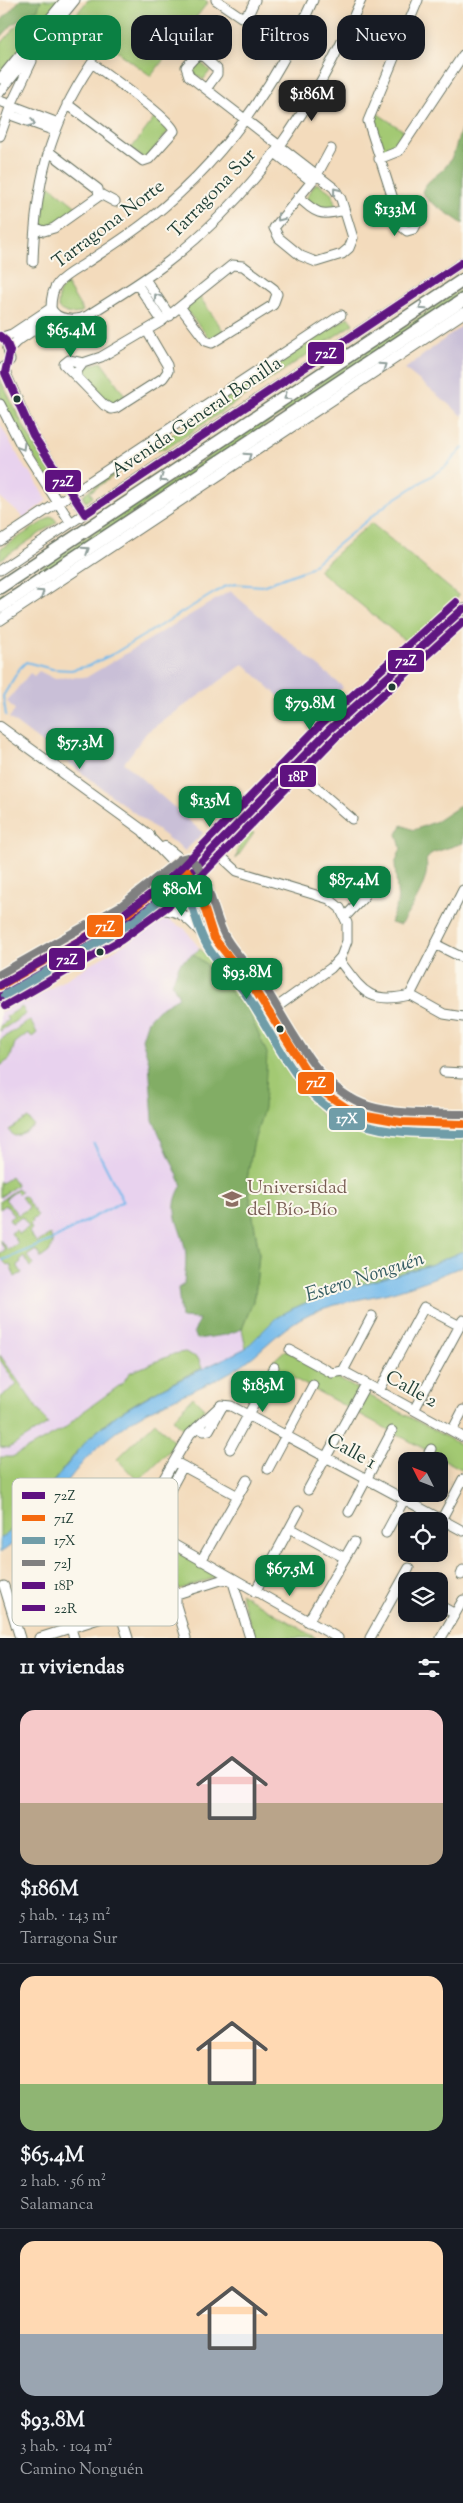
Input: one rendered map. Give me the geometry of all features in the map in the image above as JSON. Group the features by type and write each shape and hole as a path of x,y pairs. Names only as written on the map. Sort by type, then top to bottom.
{"highway":[{"path":"0,587 463,280"},
{"path":"0,607 463,300"}],"main road":[{"path":"0,620 463,313"},
{"path":"133,921 345,716 463,609"},
{"path":"0,727 180,859 185,871 197,887 214,938 255,990 312,1078 340,1104 360,1114 388,1120 463,1124"},
{"path":"0,986 128,913 213,849 241,818"},
{"path":"0,997 133,921 171,902 204,906"},
{"path":"155,910 169,909 181,913 209,943 231,960"}],"street":[{"path":"0,79 65,0"},
{"path":"63,15 75,0"},
{"path":"216,0 242,17 249,13 255,0"},
{"name":"Tarragona Norte","path":"53,312 54,291 62,279 127,236 163,208 204,169 246,120 286,56 312,0"},
{"name":"Tarragona Sur","path":"53,312 71,319 85,317 141,282 183,250 226,211 278,150 320,86 361,0"},
{"path":"398,210 379,160 368,117 418,0"},
{"path":"379,160 399,151 463,55"},
{"path":"0,92 27,60"},
{"path":"0,136 10,109 34,60"},
{"path":"33,262 39,185 48,152 67,104 92,63 158,114 172,126 174,131 149,159 143,161 67,104"},
{"path":"206,90 246,120 278,150 314,178 337,191 352,235 349,248 339,256 322,262 311,261 279,238 274,230 276,223 314,178 331,149"},
{"path":"0,101 10,109 57,127"},
{"path":"48,152 98,189 100,194 115,202"},
{"path":"36,228 44,231 54,228 96,200 100,194"},
{"path":"298,197 320,213 330,214 344,210"},
{"name":"Avenida General Bonilla","path":"0,570 463,262"},
{"path":"147,331 167,364 168,372 118,407 111,409 106,407 77,376 68,370 65,362 71,360 83,363 96,360 162,322 234,264 243,266 274,289 277,294 273,305 212,344 206,342 181,308"},
{"path":"141,282 170,316"},
{"path":"141,282 162,322"},
{"path":"53,312 12,334 1,337 10,348 10,360 2,371 33,435 85,514"},
{"path":"10,348 53,312"},
{"path":"0,541 341,314"},
{"path":"77,376 78,369 83,363"},
{"path":"0,404 21,445 71,523"},
{"path":"292,767 352,819"},
{"path":"213,849 237,871 325,897 336,904 345,917 347,941 339,960 270,1012"},
{"path":"410,995 463,890"},
{"path":"345,917 364,896"},
{"path":"435,944 463,958"},
{"path":"339,960 367,994 385,998 410,995 444,1014 463,1017"},
{"path":"444,1072 463,1073"},
{"path":"379,1391 424,1307 461,1323 414,1410"},
{"path":"343,1371 372,1316"},
{"name":"Calle 2","path":"290,1350 332,1373 343,1371 463,1437"},
{"path":"230,1449 274,1367"},
{"path":"308,1490 366,1384"},
{"path":"268,1469 313,1385"},
{"name":"Calle 1","path":"163,1478 184,1443 197,1427 224,1404 286,1435 366,1479 398,1494"},
{"path":"452,1431 463,1410"},
{"path":"349,1512 392,1431"},
{"path":"174,1478 181,1465 238,1496"},
{"path":"445,1512 463,1479"},
{"path":"201,1561 247,1480"},
{"path":"386,1533 402,1502"},
{"name":"Calle 1","path":"412,1502 426,1512"},
{"path":"255,1592 300,1511"},
{"name":"Calle 1","path":"448,1525 463,1532"},
{"path":"290,1528 345,1558"},
{"path":"308,1622 354,1542"},
{"path":"178,1547 232,1580 338,1638"},
{"path":"408,1572 409,1568"},
{"path":"216,1570 216,1582"},
{"path":"178,1594 216,1582 232,1580"},
{"path":"232,1580 250,1638"},
{"path":"4,1586 12,1612"},
{"path":"370,1638 398,1594"},
{"path":"441,1638 463,1600"},
{"path":"448,1610 455,1614"},
{"path":"178,1612 186,1638"},
{"path":"16,1626 20,1638"},
{"path":"40,1638 77,1626"},
{"path":"124,1626 128,1638"},
{"path":"70,1628 74,1638"}],"shaded area":[{"path":"463,325 463,416 405,369"},
{"path":"0,424 26,470 30,471 47,500 24,518 0,497"},
{"path":"230,591 343,687 307,723 244,664 147,732 124,763 203,833 185,851 9,718 15,710 7,701 30,673 34,676 39,671 53,678 87,677"},
{"name":"Universidad del Bío-Bío","path":"166,919 185,929 200,949 240,990 276,1043 288,1072 299,1089 322,1115 347,1127 463,1136 463,1251 344,1289 246,1348 159,1390 65,1478 12,1478 12,1528 0,1539 0,1012 24,1001 26,1003"}],"green space":[{"path":"20,0 41,0 38,9 28,15 15,15 15,23 0,38 0,22"},
{"path":"38,0 60,0 49,15 25,15"},
{"path":"88,0 205,0 208,2 198,15 131,15 131,60 163,60 151,76 121,54 121,15 76,15"},
{"path":"15,27 15,55 0,72 0,45"},
{"path":"198,60 210,71 203,80 190,70"},
{"path":"375,112 404,131 392,149 385,152 381,150 372,120"},
{"path":"156,116 171,128 149,155 144,158 131,149"},
{"path":"463,124 463,224 428,200 422,192 427,183 449,162 454,153"},
{"path":"44,181 79,209 53,226 43,226 40,219"},
{"path":"315,184 319,184 332,193 336,208 324,211 306,199"},
{"path":"66,283 83,311 80,313 70,314 58,308 59,293"},
{"path":"463,288 463,293 427,318 0,601 0,595"},
{"path":"199,296 225,333 212,341 186,310 188,305"},
{"path":"348,317 353,324 169,447 147,453 90,492 93,497 86,502 83,498 85,493"},
{"path":"101,362 127,398 112,406 83,380 81,374 86,366"},
{"path":"0,379 27,433 62,489 61,494 58,493 25,444 0,395"},
{"path":"52,516 57,522 0,560 0,549"},
{"path":"371,523 459,596 408,643 318,570"},
{"path":"463,804 463,843 432,853 426,860 426,876 414,903 400,925 390,923 398,902 395,864 401,848 397,834 402,825 414,830 437,821"},
{"path":"244,830 254,833 236,859 242,833"},
{"path":"200,949 251,1005 274,1040 288,1072 299,1089 322,1115 347,1127 463,1136 463,1251 430,1265 324,1295 292,1309 276,1318 246,1348 242,1329 255,1296 259,1254 247,1179 253,1145 247,1008 234,997 227,985 214,979 206,964 193,954"},
{"path":"193,954 206,964 214,979 227,985 234,997 247,1008 267,1053 264,1108 253,1145 247,1179 259,1254 255,1296 242,1329 225,1335 197,1339 194,1332 199,1319 181,1318 178,1288 184,1284 186,1261 185,1248 175,1209 175,1202 182,1185 153,1120 149,1062 142,1039 148,1020 158,1009 179,997 172,983 180,963"},
{"path":"22,1007 26,1014 0,1031 0,1026 8,1020 6,1017"},
{"path":"30,1020 37,1033 32,1037 28,1033 15,1043 10,1059 0,1066 0,1040"},
{"path":"28,1118 34,1126 14,1136 9,1130"},
{"path":"11,1176 17,1185 0,1197 0,1181 2,1183"},
{"path":"18,1188 21,1192 19,1194 16,1191 5,1199 18,1215 29,1208 21,1197 24,1196 38,1216 32,1220 33,1222 30,1225 32,1229 29,1232 37,1243 50,1234 53,1244 49,1252 41,1258 36,1250 27,1256 33,1265 30,1267 24,1257 20,1260 21,1262 17,1265 22,1273 15,1277 10,1264 7,1265 0,1257 0,1253 5,1250 0,1240 8,1250 18,1243 11,1233 16,1230 19,1234 29,1227 22,1217 12,1223 9,1219 14,1216 6,1205 0,1209 0,1201"},
{"path":"285,1350 463,1446 463,1470 448,1462 448,1452 430,1452 269,1365"},
{"path":"185,1352 198,1358 202,1368 140,1400 111,1419 86,1442 56,1478 12,1478 12,1530 0,1539 0,1457 12,1457 64,1429 80,1414 123,1383 129,1373 174,1354"},
{"path":"0,1355 48,1424 9,1448 0,1447 0,1397 17,1385 0,1360"},
{"path":"193,1397 205,1409 184,1430 173,1419"},
{"path":"155,1422 176,1444 141,1478 135,1478 117,1459"},
{"path":"178,1552 215,1573 214,1578 180,1589 178,1588"},
{"path":"240,1593 316,1638 255,1638"}],"water":[{"path":"463,1251 463,1266 454,1270 388,1293 320,1310 300,1319 232,1371 134,1419 92,1452 70,1478 56,1478 88,1439 118,1414 159,1390 246,1348 276,1318 324,1295 430,1265"},
{"path":"12,1530 12,1545 0,1553 0,1539"}],"waterway":[{"path":"6,715 3,696 20,668 26,662 52,669 71,670 88,666 113,654 224,587 235,584 262,586 308,569 387,504 445,467 463,448"},
{"path":"3,1260 52,1240 123,1201 94,1144"}],"transit line":[{"name":"72Z","path":"0,336 6,341 10,351 5,373 33,435 85,514 463,262"},
{"name":"22R","path":"0,985 111,923 155,891 181,868 322,723 456,602"},
{"name":"72Z","path":"0,997 116,931 161,899 188,875 329,730 463,609"},
{"name":"18P","path":"5,1006 121,940 168,906 195,882 336,737 463,622"},
{"name":"72J","path":"0,974 122,905 180,859 188,857 200,870 205,880 227,939 266,989 308,1057 335,1087 351,1098 380,1109 415,1113 463,1114"},
{"name":"71Z","path":"0,986 128,913 185,867 200,894 214,938 255,990 305,1069 326,1094 347,1108 367,1116 401,1122 463,1124"},
{"name":"17X","path":"5,995 134,921 182,882 209,949 247,996 288,1063 313,1094 327,1107 357,1123 387,1130 463,1134"}],"place":[{"name":"Universidad del Bío-Bío","path":"232,1199"}],"water label":[{"name":"Estero Nonguén","path":"365,1278"}]}
